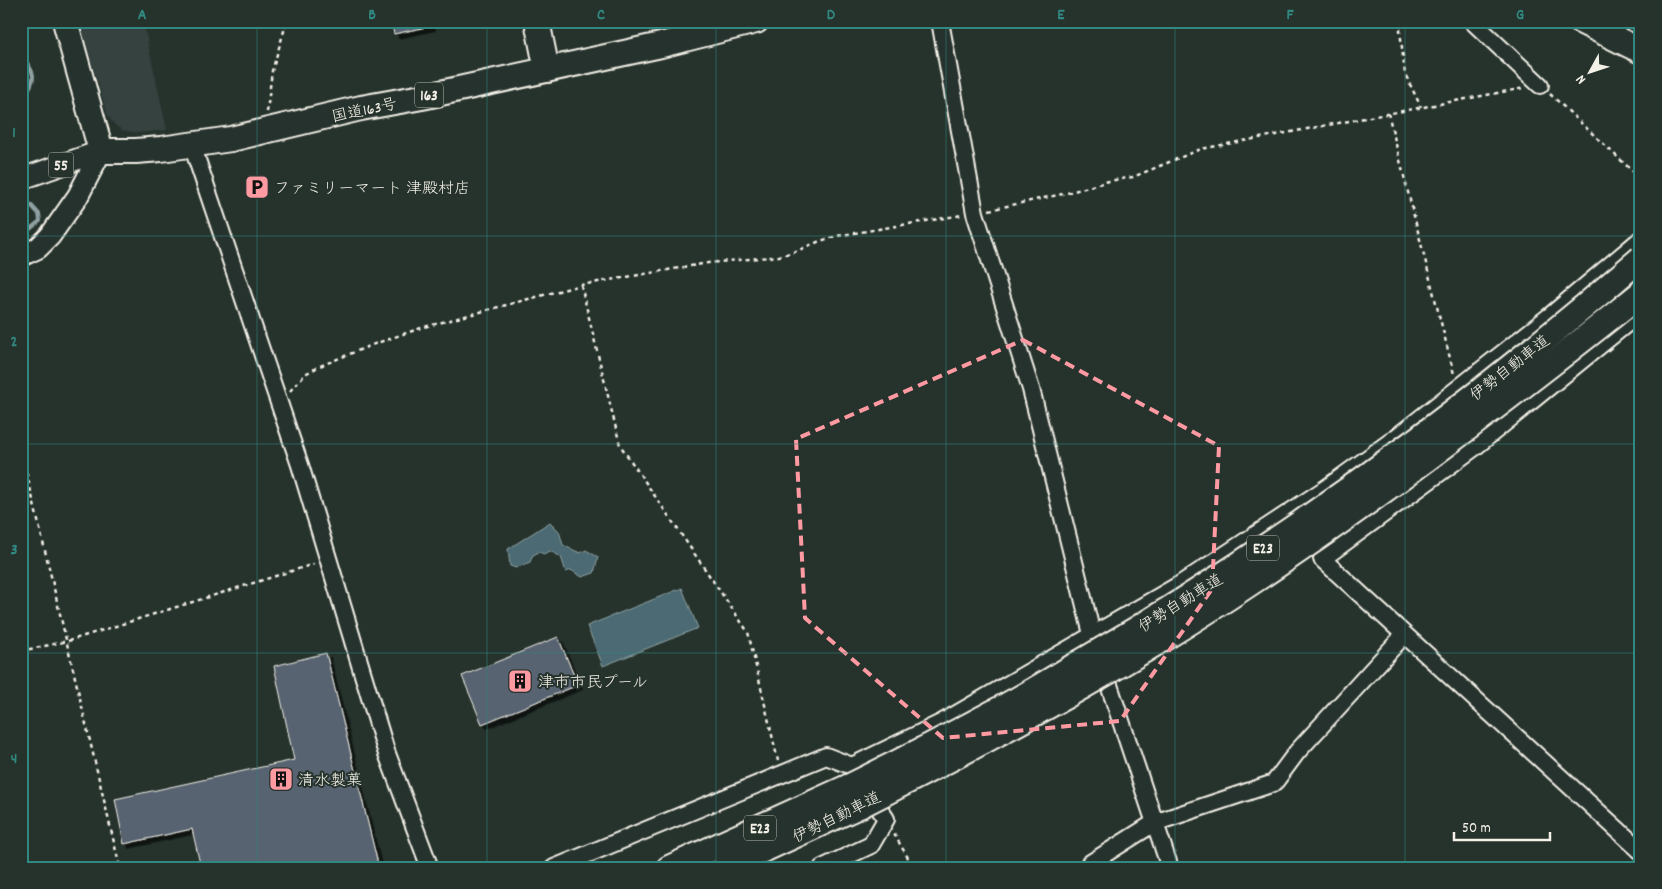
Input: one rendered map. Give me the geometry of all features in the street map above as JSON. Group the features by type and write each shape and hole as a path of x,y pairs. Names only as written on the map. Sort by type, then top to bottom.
{"highway":[{"path":"65,21 101,151"},
{"path":"537,21 547,70"},
{"path":"1580,21 1641,51"},
{"name":"国道163号","path":"101,151 136,151 192,145 266,131 361,108 661,45 745,22"},
{"name":"伊勢自動車道","path":"724,868 854,786 1009,704 1143,626 1237,566 1433,428 1576,314 1641,258"},
{"name":"伊勢自動車道","path":"669,868 854,786 1019,723 1154,645 1249,584 1346,518 1592,334 1641,293"}],"main road":[{"name":"55","path":"21,179 101,151"},
{"path":"21,256 38,248 50,236 78,196 101,151"}],"street":[{"path":"940,21 975,213 1031,389 1092,634 1170,868"},
{"path":"1472,21 1540,85"},
{"path":"192,145 300,465 386,750 430,868"},
{"path":"854,786 943,722 1179,585 1325,489 1394,439 1551,315 1641,239"},
{"path":"1641,312 1475,447 1322,559 1641,851"},
{"path":"1088,868 1089,864 1154,823 1274,783 1297,752 1404,635"},
{"path":"554,868 826,756 886,819 871,845 822,868"}],"path":[{"path":"266,131 272,71 287,21"},
{"path":"1399,21 1405,74 1421,107"},
{"path":"279,404 305,374 377,342 424,327 581,285 708,263 779,256 837,236 975,213 1133,177 1201,150 1540,85 1641,178"},
{"path":"1388,114 1458,388"},
{"path":"581,285 620,445 748,632 781,775"},
{"path":"21,449 68,641 120,868"},
{"path":"21,651 68,641 329,559"},
{"path":"886,819 914,868"}],"highlighted area":[{"path":"1023,340 1219,446 1212,589 1120,721 943,738 805,618 796,439"}],"shaded area":[{"path":"79,21 143,21 167,130 138,133 122,130 115,125 108,116"}],"water":[{"path":"550,522 559,531 563,545 580,553 586,550 598,557 594,573 582,577 571,570 566,572 561,557 550,551 544,554 539,552 533,555 530,562 516,568 510,566 508,549"},
{"path":"682,588 698,628 603,666 587,626"}],"building":[{"path":"391,21 430,21 431,26 394,34"},
{"name":"津市市民プール","path":"558,637 578,685 482,724 462,676"},
{"name":"清水製菓","path":"326,653 379,868 201,868 192,829 124,844 115,799 294,760 274,666"}],"waterway":[{"path":"21,55 33,73 32,83 21,101"},
{"path":"21,194 39,214 40,221 21,236"}],"place":[{"name":"ファミリーマート 津殿村店","path":"257,187"},
{"name":"津市市民プール","path":"520,681"},
{"name":"清水製菓","path":"281,779"}]}
